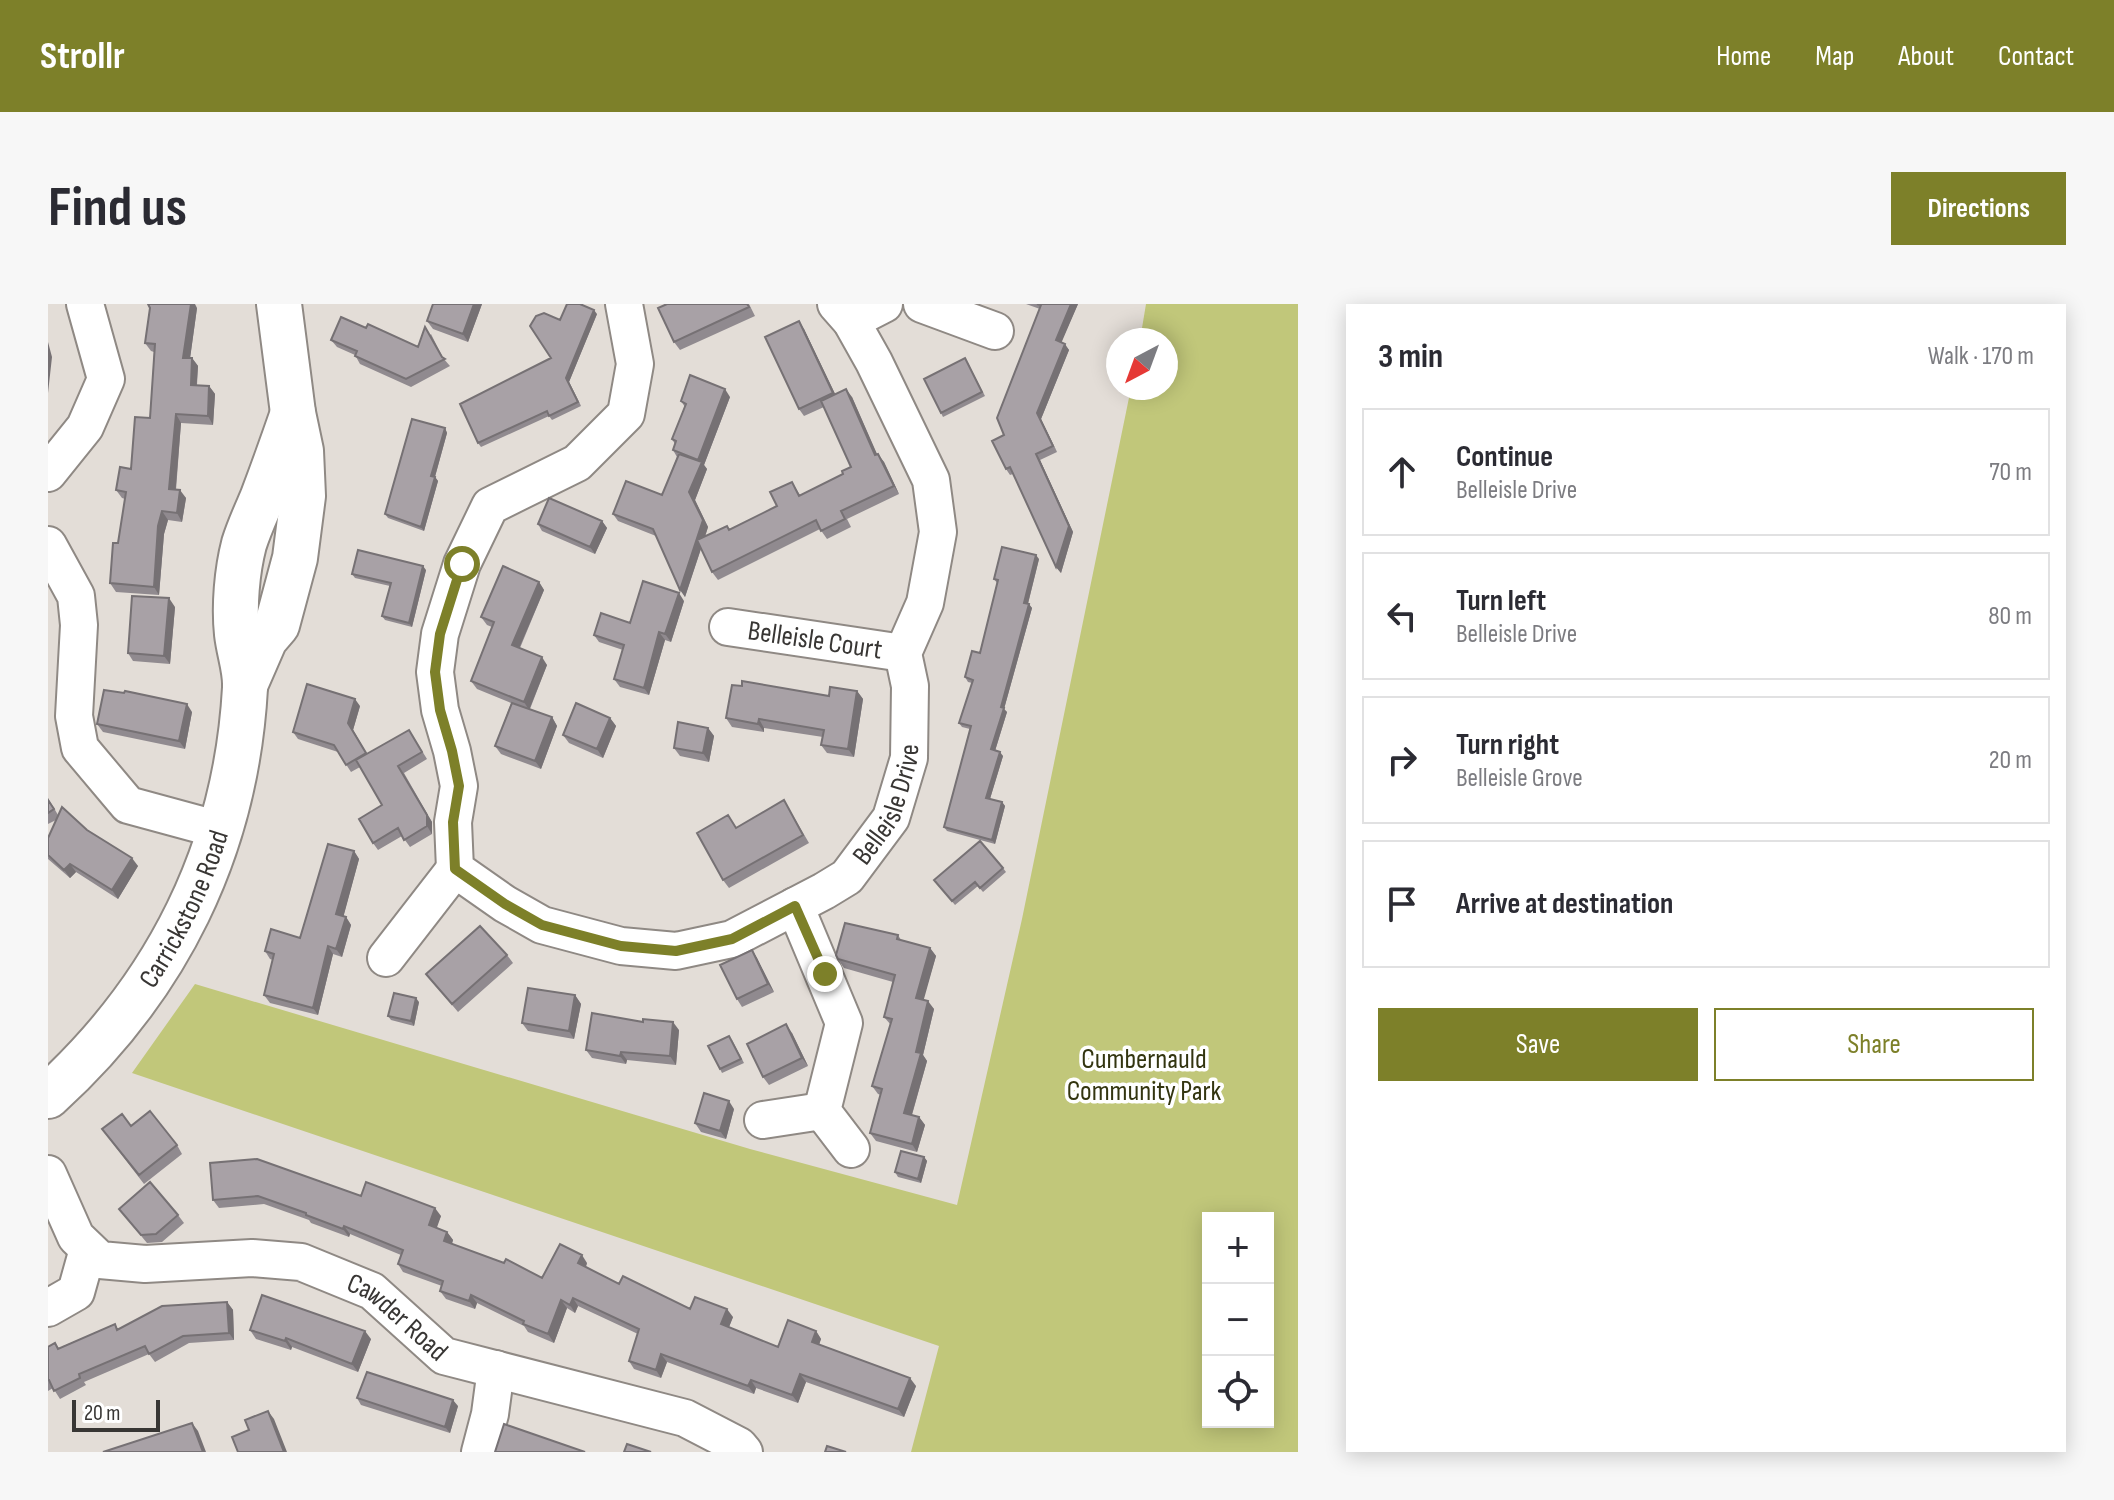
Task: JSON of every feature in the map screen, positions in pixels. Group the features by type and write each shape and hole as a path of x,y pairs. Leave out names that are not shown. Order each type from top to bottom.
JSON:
{"street":[{"path":"48,473 85,427 106,379 85,304"},
{"name":"Carrickstone Road","path":"48,1096 97,1048 162,963 190,910 220,830 236,763 245,685 265,639 277,625 295,558 303,496 301,451 279,304"},
{"path":"386,958 455,869 453,822 459,786 440,710 435,672 440,634 462,564 490,506 577,463 626,414 635,364 624,304"},
{"path":"884,304 844,312 874,362 931,480 938,532 925,603 903,653"},
{"path":"933,305 995,331"},
{"path":"48,545 76,596 79,625 62,670 80,748 128,805 220,830"},
{"name":"Belleisle Court","path":"728,627 903,653"},
{"name":"Belleisle Drive","path":"455,869 542,925 621,946 676,951 732,939 847,877 891,818 909,758 910,686 903,653"},
{"path":"795,906 844,1023 822,1111"},
{"path":"763,1120 822,1111"},
{"path":"822,1111 851,1149"},
{"path":"48,1174 76,1237 88,1249 76,1292 48,1308"},
{"name":"Cawder Road","path":"88,1249 100,1260 145,1264 252,1258 301,1262 372,1291 444,1356 685,1418 739,1446 744,1452"},
{"path":"480,1452 490,1414 496,1369"}],"green space":[{"name":"Cumbernauld Community Park","path":"1146,304 1298,304 1298,1452 911,1452 939,1346 132,1073 195,984 750,1149 957,1205 1022,919 1129,400 1178,400 1178,328 1142,328"}],"building":[{"path":"148,304 191,304 183,358 192,358 191,385 209,386 208,416 176,414 169,489 180,490 177,513 162,511 158,526 154,587 110,583 113,543 118,543 126,492 116,490 120,467 131,469 135,417 150,418 155,344 145,343"},
{"path":"433,304 474,304 463,334 427,321"},
{"path":"567,304 580,304 594,310 566,378 578,402 549,416 547,411 478,443 460,404 551,358 530,326 536,316 544,313 560,320"},
{"path":"667,304 747,304 749,307 674,342 658,308"},
{"path":"1037,304 1071,304 1056,340 1065,344 1037,413 1053,446 1036,454 1069,526 1056,567 1010,467 1006,469 992,441 1004,435 997,418 1041,305"},
{"path":"341,317 366,328 368,324 418,347 425,327 445,359 406,379 355,356 357,351 331,340"},
{"path":"799,321 833,393 799,409 765,337"},
{"path":"965,358 982,392 941,413 924,379"},
{"path":"690,375 725,389 698,460 673,450 676,441 672,439 686,404 681,401"},
{"path":"846,389 875,455 878,454 894,486 841,511 845,519 821,531 816,520 712,572 697,540 727,526 729,530 777,506 770,492 792,482 799,496 851,467 821,401"},
{"path":"412,419 445,428 421,527 385,514"},
{"path":"679,454 702,462 689,492 703,520 680,590 653,529 613,514 626,481 662,495"},
{"path":"549,498 602,521 590,547 538,524"},
{"path":"1002,547 1036,555 1024,603 1029,604 991,749 1000,752 986,798 1002,802 992,840 944,827 971,726 959,723 973,680 965,677 972,651 980,653 998,580 994,579"},
{"path":"358,550 423,566 409,623 382,616 391,583 352,574"},
{"path":"503,566 539,582 512,645 542,657 524,702 471,681 494,622 481,617"},
{"path":"643,581 679,593 665,634 659,632 644,688 614,679 624,645 594,635 601,613 630,623"},
{"path":"132,596 169,598 164,656 128,653"},
{"path":"742,681 829,696 830,687 857,691 848,749 821,745 824,730 759,719 758,724 726,718 732,685 742,686"},
{"path":"307,684 355,699 348,723 366,753 346,765 334,745 293,732"},
{"path":"104,690 125,691 187,704 179,741 97,724"},
{"path":"512,703 552,717 535,761 495,746"},
{"path":"576,703 610,718 597,749 563,735"},
{"path":"678,722 708,728 703,753 674,748"},
{"path":"409,730 422,752 398,766 427,815 427,826 404,840 398,828 373,843 359,819 382,805 356,760"},
{"path":"784,800 803,835 723,880 697,833 728,815 736,828"},
{"path":"62,807 87,830 132,858 112,890 70,864 64,870 48,855 48,838"},
{"path":"980,841 1003,868 980,888 975,882 952,901 934,880"},
{"path":"328,844 354,851 336,914 346,917 336,949 328,946 313,1008 264,995 274,954 265,951 271,929 300,938"},
{"path":"845,923 898,935 897,939 930,948 916,998 928,1001 916,1052 921,1053 904,1113 919,1117 912,1144 870,1133 882,1089 872,1086 892,1019 884,1017 895,975 838,959 836,955"},
{"path":"480,926 507,955 452,1004 426,974"},
{"path":"752,950 768,984 737,999 720,965"},
{"path":"528,988 575,995 569,1031 522,1023"},
{"path":"394,993 416,998 411,1021 388,1016"},
{"path":"592,1013 643,1022 643,1019 673,1022 670,1056 621,1052 620,1056 586,1050"},
{"path":"786,1024 802,1058 763,1077 747,1044"},
{"path":"729,1036 741,1059 720,1069 708,1046"},
{"path":"704,1093 729,1101 720,1131 695,1123"},
{"path":"150,1111 177,1145 139,1175 102,1129 122,1114 131,1126"},
{"path":"901,1151 924,1157 918,1179 895,1172"},
{"path":"257,1159 361,1196 366,1182 435,1208 429,1225 447,1232 444,1241 504,1263 506,1259 542,1278 560,1244 582,1255 578,1263 619,1284 623,1276 690,1309 695,1297 727,1309 721,1324 778,1347 788,1320 816,1331 812,1342 910,1378 898,1409 800,1374 792,1395 751,1380 748,1386 661,1354 656,1370 629,1361 639,1329 573,1298 570,1305 561,1300 548,1334 471,1295 469,1301 440,1291 443,1281 398,1264 403,1250 344,1226 343,1229 258,1196 213,1200 210,1163"},
{"path":"150,1182 178,1215 156,1234 141,1235 119,1209"},
{"path":"262,1295 365,1331 352,1364 286,1338 285,1341 250,1330"},
{"path":"227,1302 229,1333 183,1336 149,1354 145,1346 79,1374 80,1378 54,1391 48,1380 48,1347 55,1343 58,1349 115,1324 117,1330 162,1306"},
{"path":"367,1372 453,1400 445,1427 357,1398"},
{"path":"268,1411 284,1452 238,1452 232,1437 249,1430 245,1420"},
{"path":"192,1423 203,1452 103,1452"},
{"path":"504,1424 585,1452 495,1452"},
{"path":"627,1444 651,1452 624,1452"},
{"path":"827,1446 846,1452 825,1452"}],"route":[{"path":"462,564 440,634 435,672 440,710 459,786 453,822 455,869 542,925 621,946 676,951 720,939 732,939 795,906 825,974"}]}
